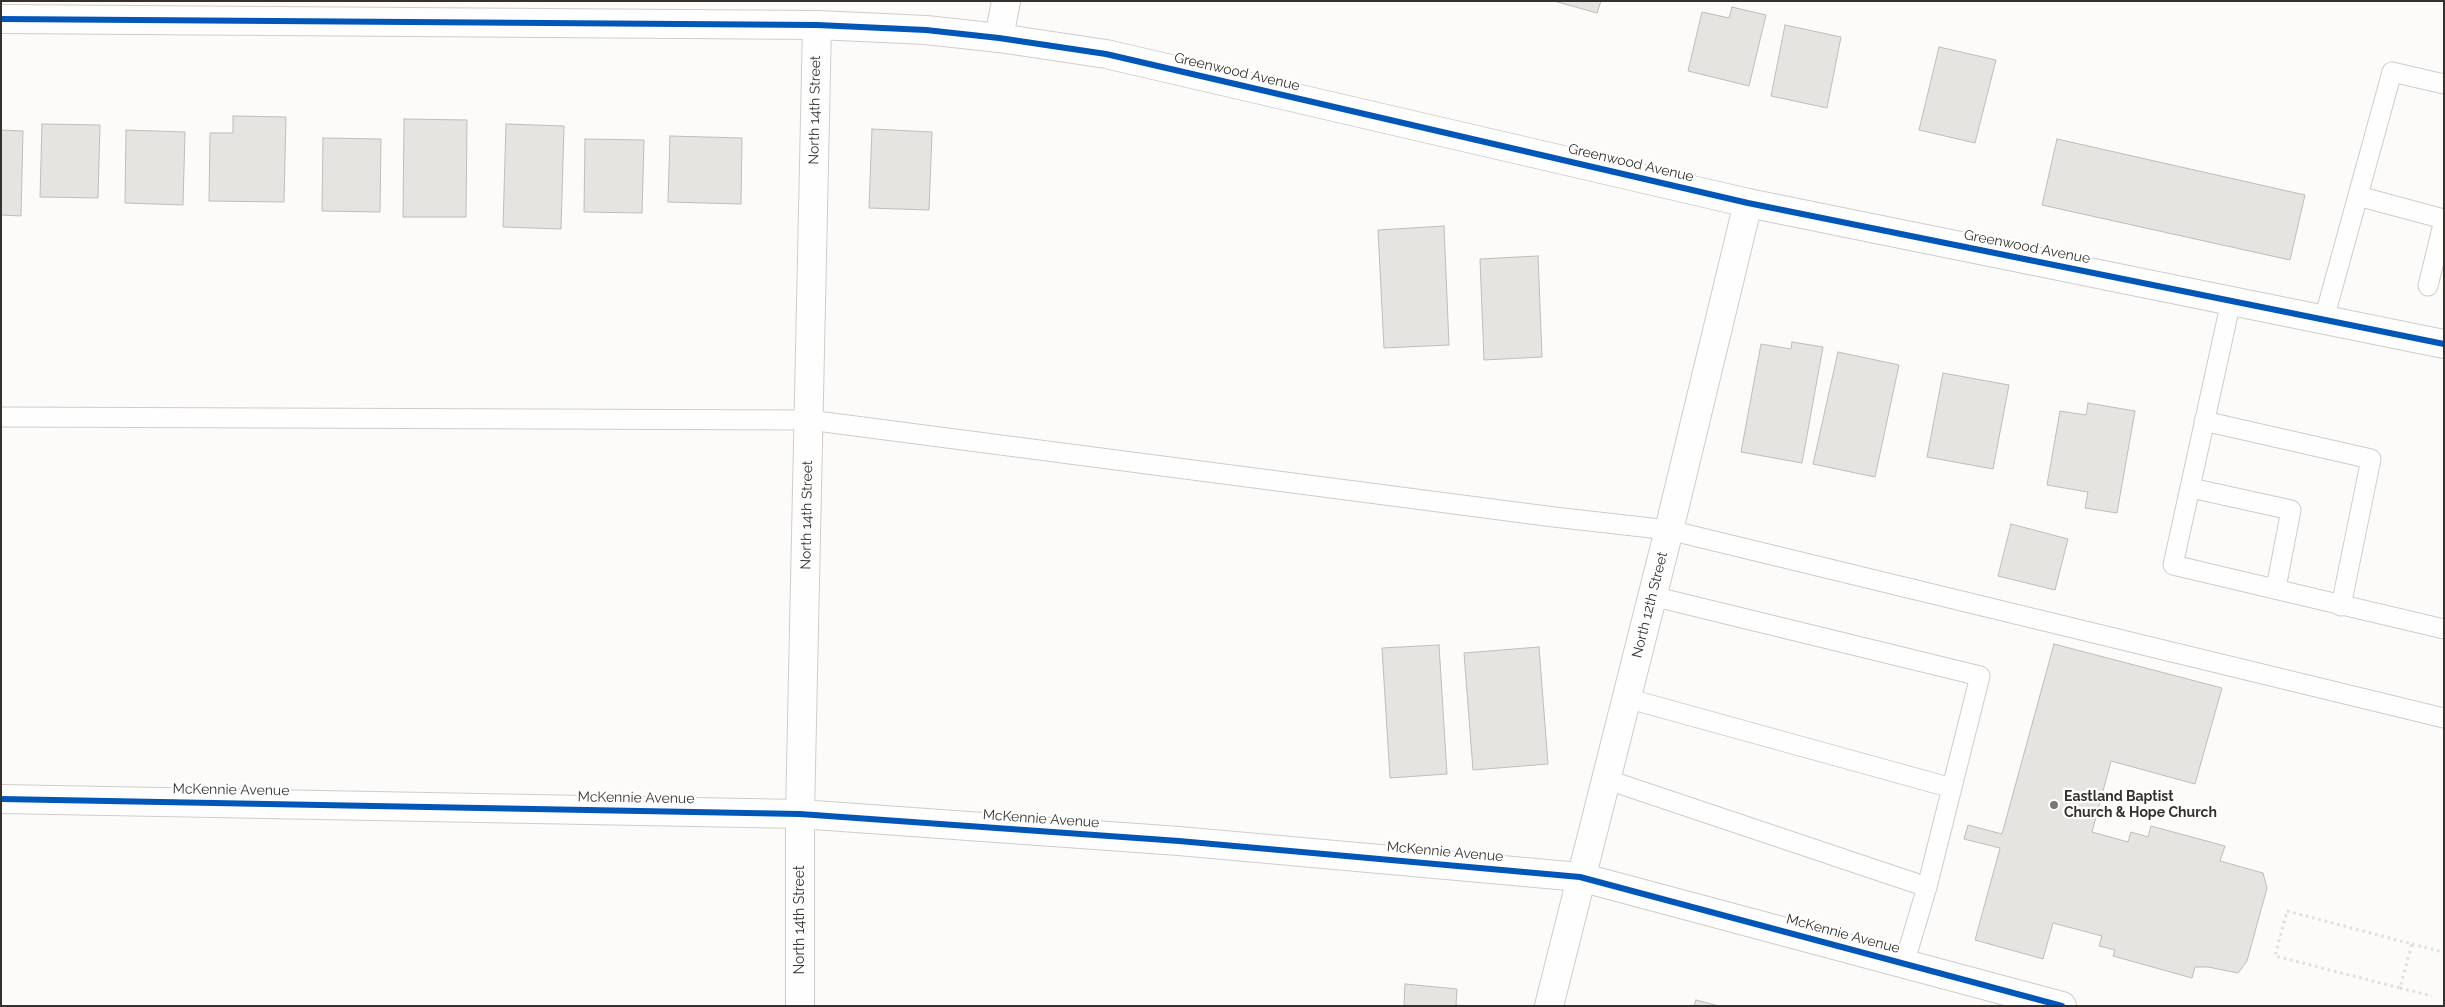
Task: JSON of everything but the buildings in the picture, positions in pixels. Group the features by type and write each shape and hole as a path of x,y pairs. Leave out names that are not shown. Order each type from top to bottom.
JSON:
{"street":[{"path":"999,38 1006,1"},
{"name":"Greenwood Avenue","path":"1,19 817,25 926,30 999,38 1106,54 1748,203 2444,344"},
{"name":"North 14th Street","path":"800,1006 800,814 810,420 817,25"},
{"name":"North 12th Street","path":"1549,1006 1669,530 1748,203"},
{"name":"McKennie Avenue","path":"1,798 800,814 1179,841 1580,877 2062,1006"}],"lane":[{"path":"2324,319 2392,72 2444,84"},
{"path":"2358,196 2444,220 2428,286"},
{"path":"2231,301 2204,421 2192,488 2173,565 2444,629"},
{"path":"1,417 810,420 1535,515 1669,530 2444,718"},
{"path":"2204,421 2371,459 2341,606"},
{"path":"2192,488 2291,510 2276,588"},
{"path":"1652,596 1980,676 1927,887 1904,964"},
{"path":"1626,698 1952,788"},
{"path":"1605,779 1927,887"}],"path":[{"path":"2432,996 2275,956 2277,946 2287,910 2443,952"},
{"path":"2400,988 2412,944"}],"cycle path":[{"path":"1,19 817,25 926,30 999,38 1106,54 1748,203 2444,344"},
{"path":"1,799 800,814 1179,841 1580,877 2062,1006"}],"place":[{"name":"Eastland Baptist Church & Hope Church","path":"2054,805"}]}
